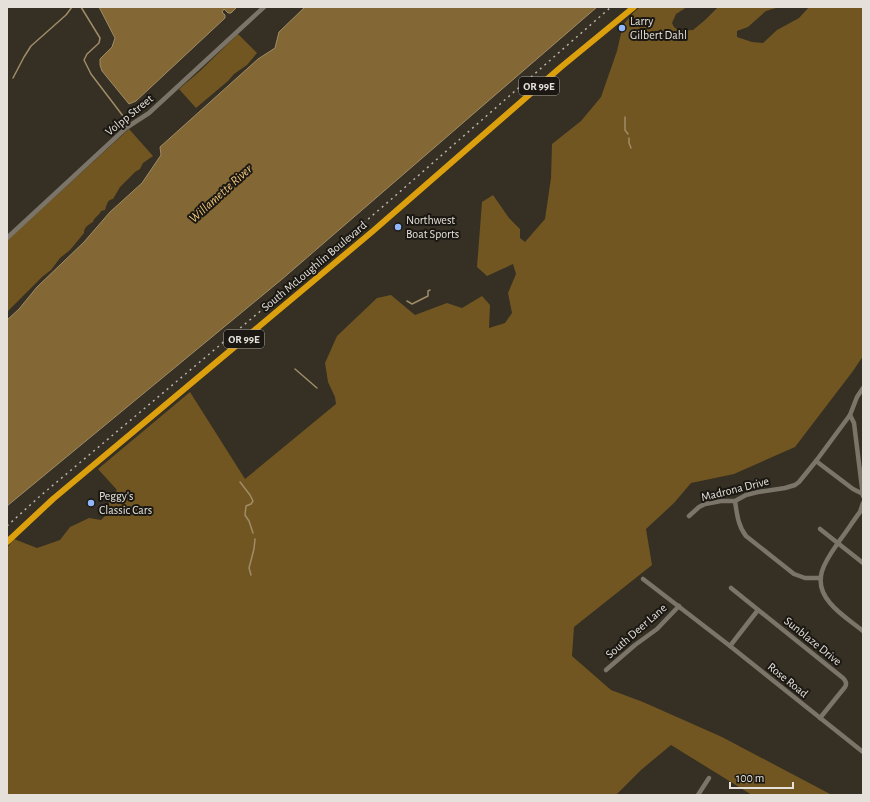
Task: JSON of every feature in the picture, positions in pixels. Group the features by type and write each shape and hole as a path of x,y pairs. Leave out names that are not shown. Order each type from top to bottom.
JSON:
{"highway":[{"name":"South McLoughlin Boulevard","path":"7,542 53,499 373,231 561,67 634,7"}],"street":[{"name":"Volpp Street","path":"7,238 126,128 148,113 264,7"},
{"name":"Madrona Drive","path":"689,516 705,504 721,501 735,501 746,495 795,485 816,461 850,415 857,397 863,388"},
{"path":"850,415 854,423 863,495"},
{"path":"816,461 863,495"},
{"path":"735,501 739,525 746,536 794,574 805,578 820,578"},
{"path":"863,503 860,512 825,562 820,578 824,593 829,603 863,631"},
{"path":"820,529 863,563"},
{"name":"Rose Road","path":"644,579 863,752"},
{"name":"Sunblaze Drive","path":"731,588 845,680 845,688 820,718"},
{"name":"South Deer Lane","path":"606,670 657,628 679,606"},
{"path":"730,646 758,610"},
{"path":"698,795 709,778"}],"shaded area":[{"path":"640,7 687,7 676,14 672,23 679,31 693,30 718,7 785,7 766,11 748,27 737,31 737,37 752,42 763,43 777,30 799,18 809,7 863,7 863,356 795,447 734,474 691,483 674,503 646,529 652,565 574,627 572,656 611,690 643,702 722,737 832,795 752,795 671,745 641,770 616,795 7,795 7,548 14,539 37,548 60,540 70,527 89,518 101,520 108,513 109,502 117,490 98,469 190,392 245,479 336,404 335,397 328,382 325,363 337,336 377,298 391,295 415,315 447,303 462,308 482,296 490,305 489,328 505,323 512,313 508,293 516,274 513,264 487,276 477,267 482,202 493,195 509,218 520,229 520,238 525,242 545,219 551,178 552,144 581,121 601,97 617,51 623,25"},
{"path":"238,34 257,53 247,65 234,74 228,81 196,108 179,89"},
{"path":"129,129 153,156 143,163 140,169 120,187 113,199 108,203 105,210 101,211 93,222 87,226 84,233 70,250 60,258 51,270 7,312 7,239"}],"water":[{"path":"99,7 237,7 231,13 228,13 224,9 222,12 225,15 225,18 136,101 129,104 102,71 100,65 100,59 112,47 115,38"},
{"name":"Willamette River","path":"305,7 597,7 281,280 7,506 7,320 19,309 37,287 84,242 110,212 142,183 161,155 160,147 258,59 275,48 279,32"}],"waterway":[{"path":"13,78 31,46 66,15 72,7"},
{"path":"81,7 100,38 99,43 87,54 84,60 91,74 123,116"},
{"path":"625,117 625,130 628,134"},
{"path":"629,138 631,148"},
{"path":"407,301 412,304 428,296 428,291 430,290"},
{"path":"295,369 317,388"},
{"path":"240,482 253,501 251,504 246,506 245,515 249,521 253,533"},
{"path":"251,575 249,568 255,539"}],"railway":[{"path":"7,526 39,497 301,277 611,7"}],"place":[{"name":"Larry Gilbert Dahl","path":"622,28"},
{"name":"Northwest Boat Sports","path":"398,227"},
{"name":"Peggy's Classic Cars","path":"91,503"}]}
